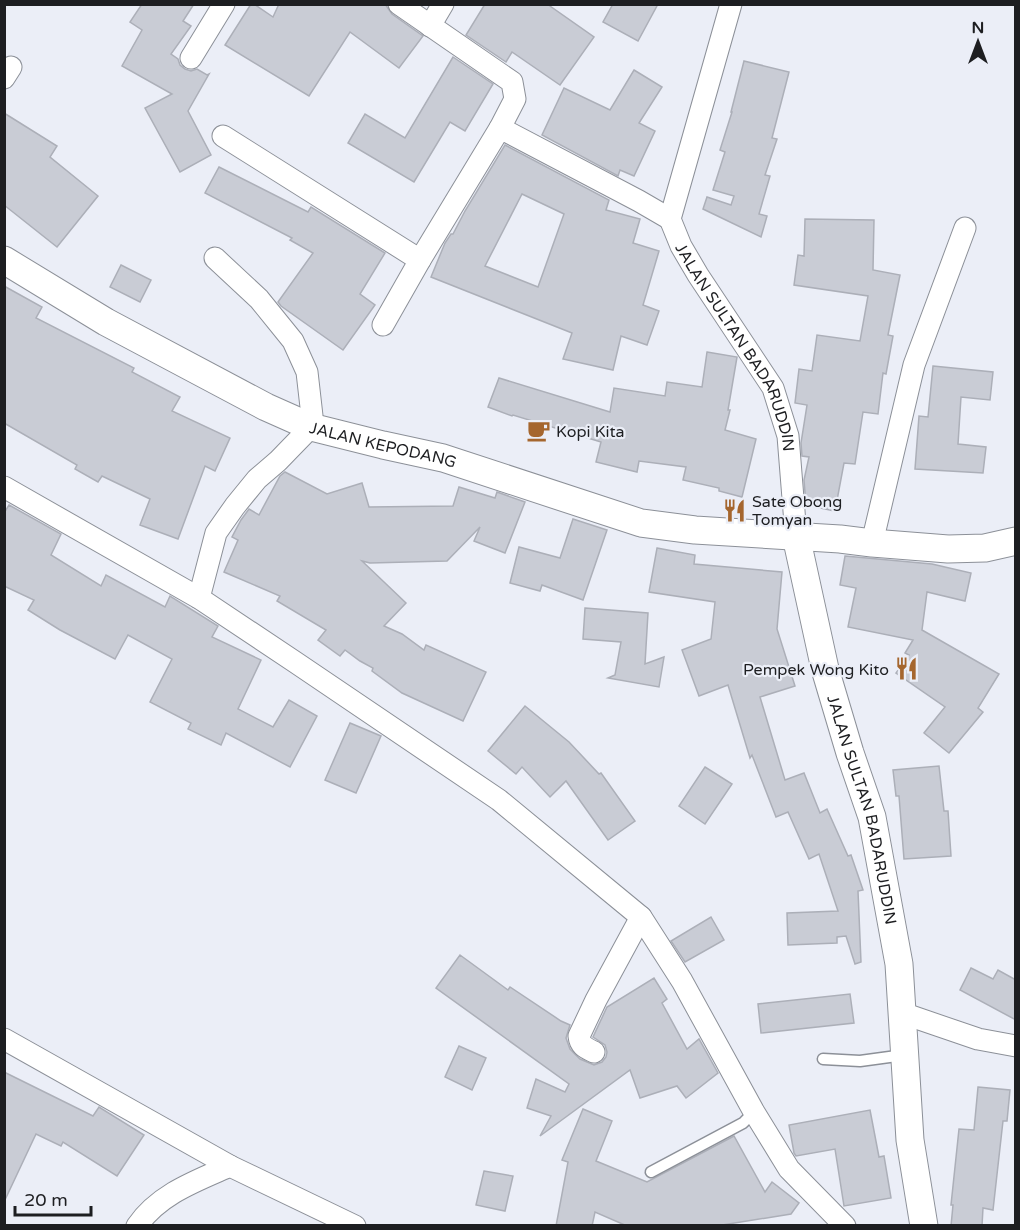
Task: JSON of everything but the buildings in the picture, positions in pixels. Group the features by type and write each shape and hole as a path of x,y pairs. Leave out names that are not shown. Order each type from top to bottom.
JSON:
{"street":[{"path":"191,58 224,4"},
{"path":"383,325 515,99 512,82 399,4"},
{"path":"430,26 443,4"},
{"path":"500,128 670,219 731,4"},
{"path":"223,136 420,260"},
{"name":"JALAN SULTAN BADARUDDIN","path":"670,219 681,246 698,275 773,388 788,436 796,536 825,669 872,818 899,964 910,1140 924,1226"},
{"path":"872,543 914,365 965,228"},
{"path":"200,598 216,533 257,479 311,427 312,416 307,372 293,341 259,299 215,258"},
{"name":"JALAN KEPODANG","path":"4,260 106,322 266,407 311,427 443,458 641,523 695,530 840,538 948,549 985,548 1016,541"},
{"path":"4,487 200,598 499,801 641,917 682,981 754,1112 789,1169 845,1226"},
{"path":"594,1052 582,1046 579,1036 641,917"},
{"path":"902,1013 978,1039 1016,1046"},
{"path":"4,1039 230,1166 345,1223"},
{"path":"137,1226 145,1214 178,1189 230,1166"}],"lane":[{"path":"824,1059 860,1061 905,1055"},
{"path":"651,1172 743,1123 754,1112"}],"place":[{"name":"Kopi Kita","path":"538,431"},
{"name":"Sate Obong Tomyan","path":"734,510"},
{"name":"Pempek Wong Kito","path":"907,669"}]}
